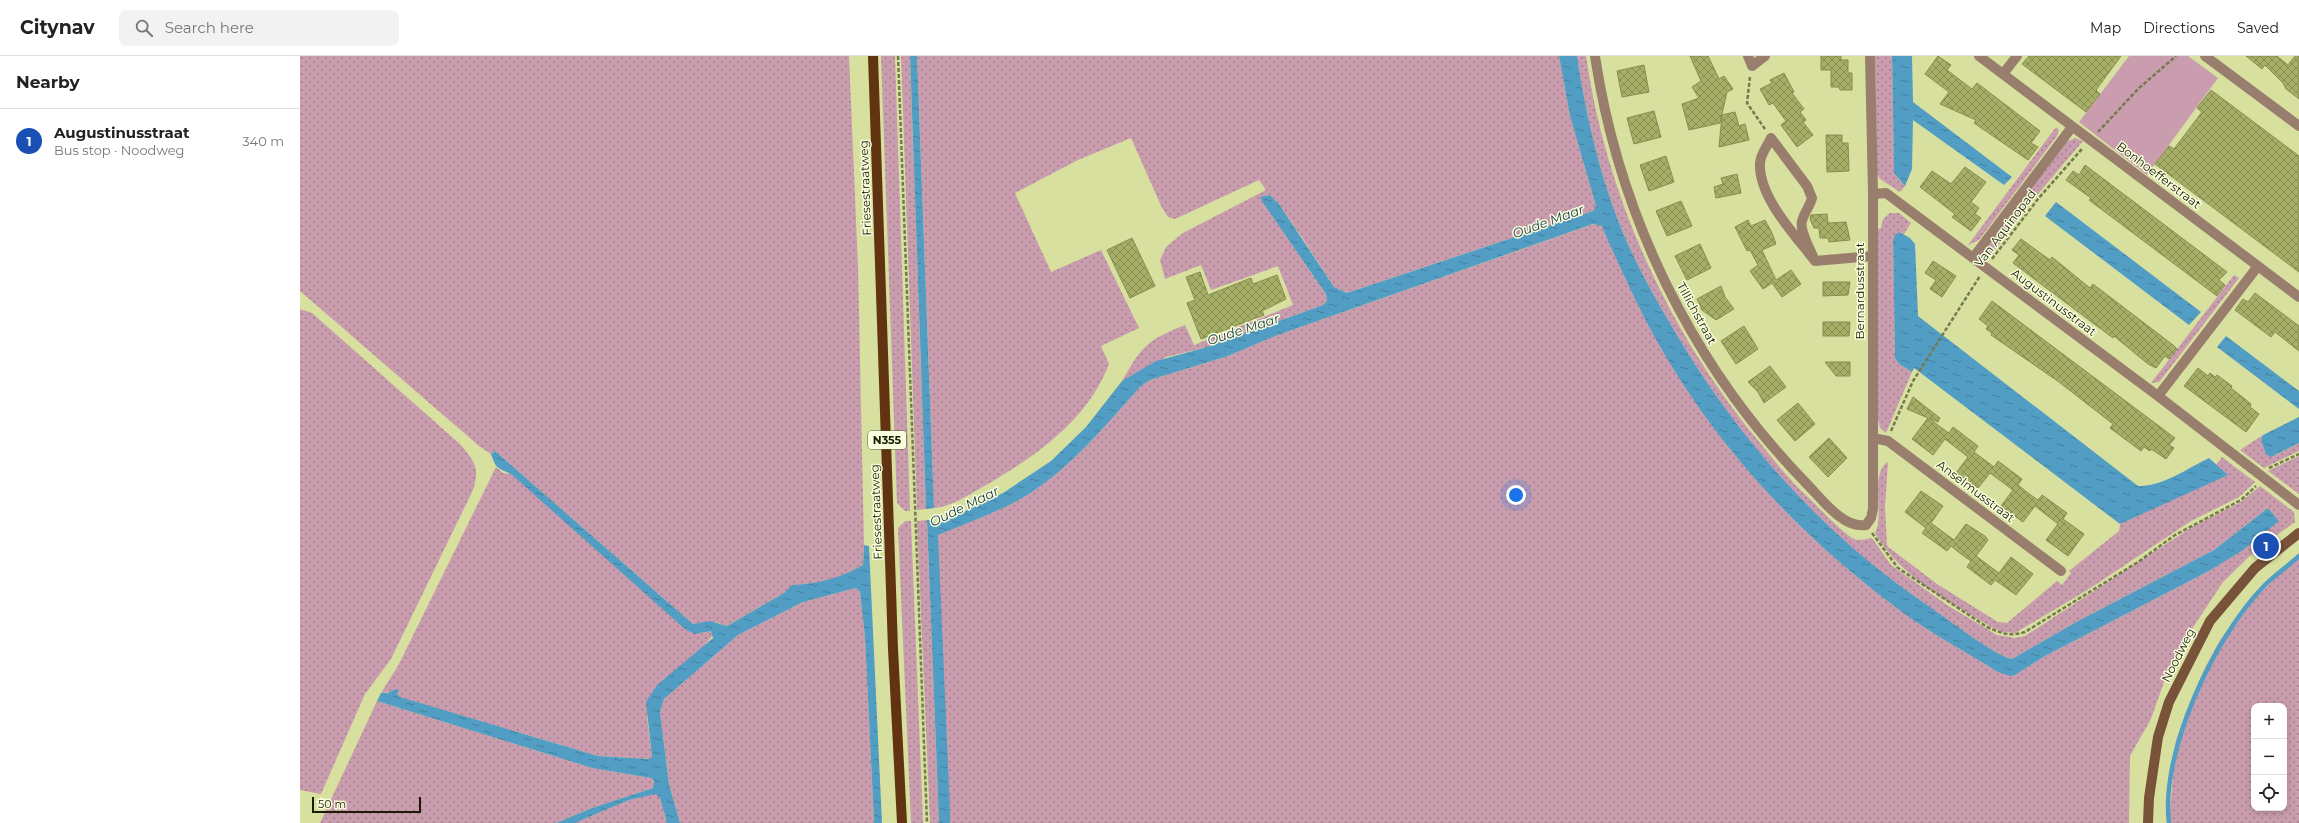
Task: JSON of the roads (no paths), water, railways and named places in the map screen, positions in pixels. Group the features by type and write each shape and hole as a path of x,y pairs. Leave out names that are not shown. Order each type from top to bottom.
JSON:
{"main road":[{"name":"Friesestraatweg","path":"873,56 893,649 902,823"},
{"name":"Noodweg","path":"2148,823 2149,798 2158,737 2169,702 2210,621 2255,568 2299,533"}],"street":[{"name":"Tillichstraat","path":"1596,56 1616,156 1633,206 1672,297 1698,343 1725,385 1785,462 1821,498 1846,520 1859,526 1866,525"},
{"path":"1748,56 1752,66 1765,56"},
{"name":"Bernardusstraat","path":"1866,525 1871,518 1873,509 1873,194 1870,56"},
{"name":"Bonhoefferstraat","path":"1979,56 2299,297"},
{"path":"2003,74 2017,56"},
{"path":"2206,56 2299,126"},
{"path":"1973,258 2072,127"},
{"path":"1771,138 1806,186 1812,198 1800,228 1816,261 1773,207 1767,196 1760,163 1771,138"},
{"name":"Augustinusstraat","path":"1873,194 1886,193 2158,396 2299,505"},
{"path":"1816,261 1872,256"},
{"path":"2158,396 2258,266"},
{"name":"Anselmusstraat","path":"1873,438 1888,441 2061,571"}],"water":[{"path":"910,56 917,56 934,508 926,509"},
{"path":"1559,56 1577,56 1594,144 1613,207 1632,253 1671,325 1696,366 1723,405 1783,480 1816,514 1888,577 1982,644 2012,659 2078,621 2214,550 2268,508 2279,521 2243,550 2209,571 2045,656 2015,675 2010,676 1998,672 1929,630 1890,603 1849,570 1810,535 1773,498 1738,459 1706,418 1677,375 1651,330 1627,282 1602,226 1593,224 1275,336 1228,356 1150,380 1140,387 1102,430 1076,456 1032,492 986,516 938,535 950,809 950,823 939,823 927,520 933,520 936,525 1003,493 1051,461 1086,427 1122,381 1156,361 1204,348 1323,305 1327,301 1326,294 1260,197 1270,195 1279,204 1334,287 1347,293 1593,211 1596,206 1570,116"},
{"path":"1892,56 1912,56 1913,102 2012,177 2004,185 1913,120 1912,169 1905,186 1894,173"},
{"path":"2056,202 2201,312 2189,325 2045,216"},
{"path":"1899,232 1910,238 1915,244 1918,316 2138,486 2165,480 2209,458 2228,475 2120,524 1914,368 1912,372 1899,364 1895,358 1893,241 1895,235"},
{"path":"2226,336 2299,391 2299,409 2217,347"},
{"path":"2299,417 2299,443 2271,457 2266,454 2261,440 2263,435"},
{"path":"495,451 693,624 710,621 727,626 784,593 792,585 820,582 855,570 863,565 864,545 869,546 882,823 874,823 865,637 860,592 856,588 803,602 738,635 664,699 660,712 669,784 680,823 667,823 660,798 656,794 629,800 575,823 556,823 592,808 653,788 654,781 651,778 592,768 377,701 381,693 388,693 396,689 399,690 397,694 400,697 598,756 649,759 652,757 646,702 657,685 713,638 711,631 695,634 686,630 511,474 498,467 494,463 491,454"}],"waterway":[{"path":"2169,823 2168,794 2173,763 2182,730 2195,696 2210,664 2227,634 2245,608 2264,586 2299,556"}],"place":[{"name":"Augustinusstraat","path":"2266,546"}],"water label":[{"name":"Oude Maar","path":"1548,221"},
{"name":"Oude Maar","path":"1243,329"},
{"name":"Oude Maar","path":"964,506"}]}
